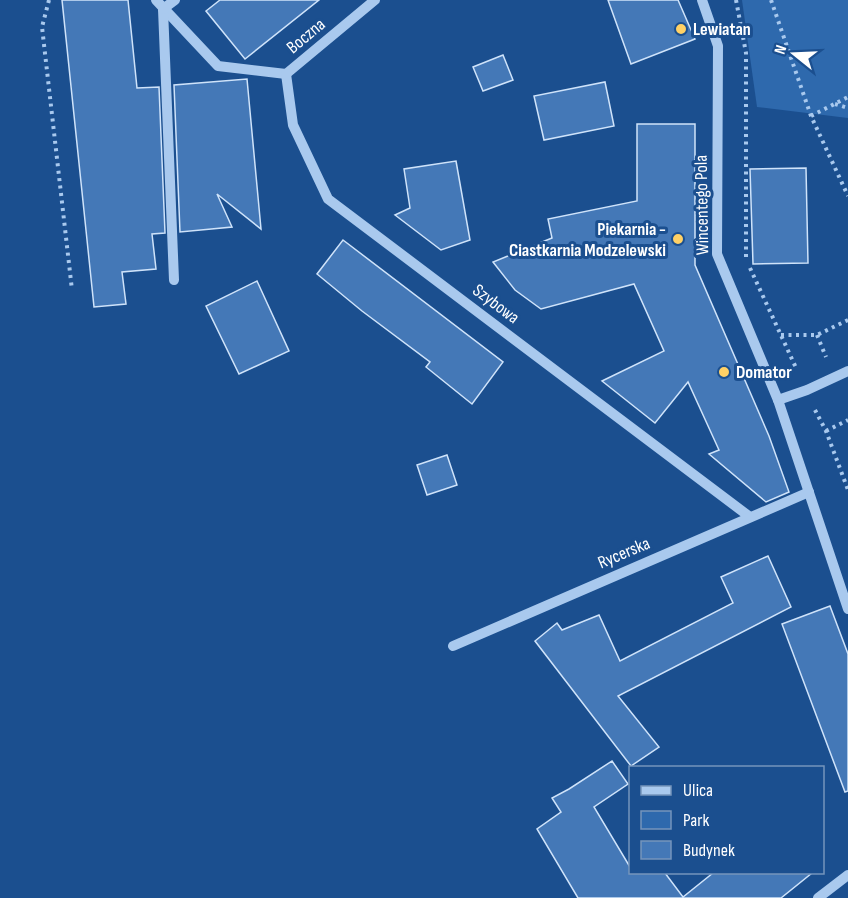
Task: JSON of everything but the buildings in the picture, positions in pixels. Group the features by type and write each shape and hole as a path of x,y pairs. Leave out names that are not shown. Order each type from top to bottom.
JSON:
{"street":[{"path":"159,4 175,0"},
{"name":"Boczna","path":"286,74 375,0"},
{"name":"Wincentego Pola","path":"702,0 718,46 717,254 778,400 848,609"},
{"path":"159,4 218,66 286,74"},
{"path":"159,4 174,280"},
{"name":"Szybowa","path":"286,74 293,125 328,199 750,517"},
{"path":"778,400 807,390 848,371"},
{"name":"Rycerska","path":"453,645 809,492"},
{"path":"818,898 848,875"}],"path":[{"path":"48,0 42,27 72,290"},
{"path":"736,0 746,53 746,257 826,431 848,490"},
{"path":"771,0 811,116 848,196"},
{"path":"811,116 848,97"},
{"path":"834,104 848,108"},
{"path":"781,336 817,335 848,320"},
{"path":"826,431 848,420"}],"green space":[{"path":"742,0 848,0 848,118 757,107"}],"place":[{"name":"Lewiatan","path":"681,29"},
{"name":"Piekarnia - Ciastkarnia Modzelewski","path":"678,239"},
{"name":"Domator","path":"724,372"}]}
